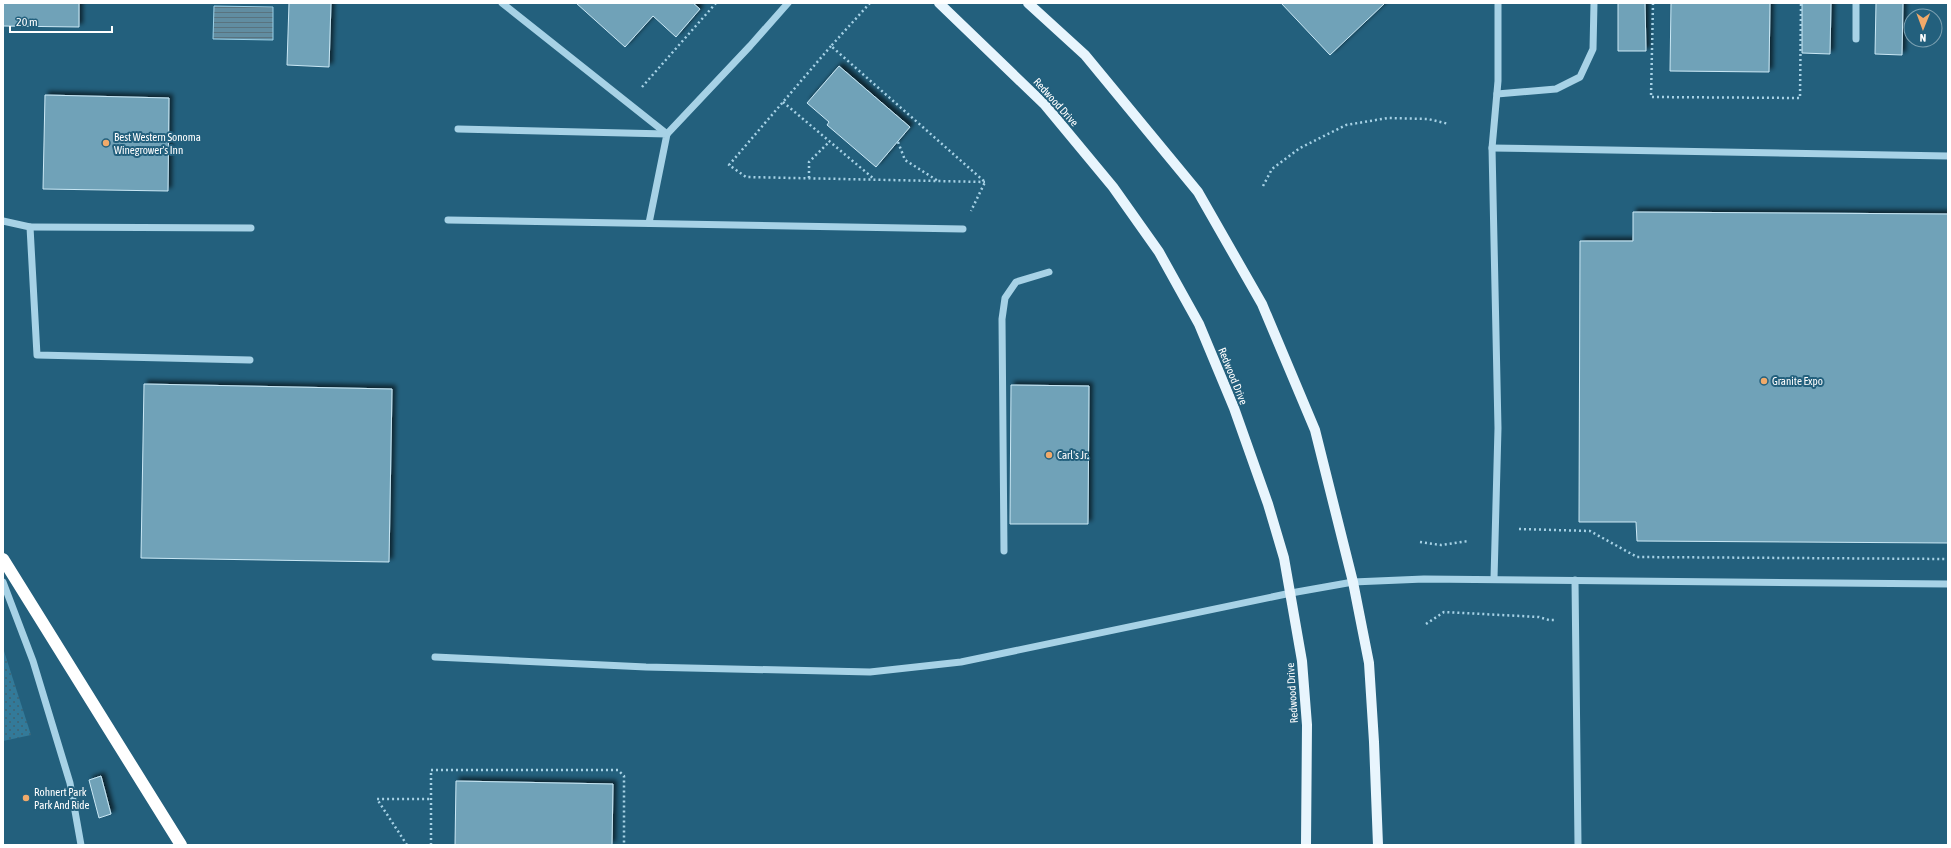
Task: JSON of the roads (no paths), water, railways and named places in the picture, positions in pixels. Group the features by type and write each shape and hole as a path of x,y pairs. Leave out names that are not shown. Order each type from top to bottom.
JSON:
{"highway":[{"path":"3,559 181,845"}],"main road":[{"name":"Redwood Drive","path":"939,3 1045,105 1113,187 1160,252 1199,324 1234,408 1268,504 1284,558 1302,661 1307,725 1306,845"},
{"path":"1028,3 1085,55 1198,192 1262,304 1315,430 1353,582 1369,663 1378,845"}],"lane":[{"path":"502,3 666,134"},
{"path":"649,223 666,134 750,46 788,3"},
{"path":"1494,580 1498,428 1492,148 1497,94 1498,3"},
{"path":"1497,94 1556,88 1580,77 1593,49 1594,3"},
{"path":"1856,3 1856,39"},
{"path":"458,129 666,134"},
{"path":"1492,148 1948,156"},
{"path":"448,220 963,229"},
{"path":"3,221 30,227 251,228"},
{"path":"30,227 36,355 250,360"},
{"path":"1004,551 1003,312 1005,298 1016,282 1049,272"},
{"path":"435,657 646,667 870,672 961,662 1291,593 1353,582 1424,579 1948,584"},
{"path":"1575,580 1578,845"},
{"path":"3,582 32,661 70,783 81,845"}],"place":[{"name":"Best Western Sonoma Winegrower's Inn","path":"106,143"},
{"name":"Granite Expo","path":"1764,381"},
{"name":"Carl's Jr.","path":"1049,455"},
{"name":"Rohnert Park Park And Ride","path":"26,798"}]}
